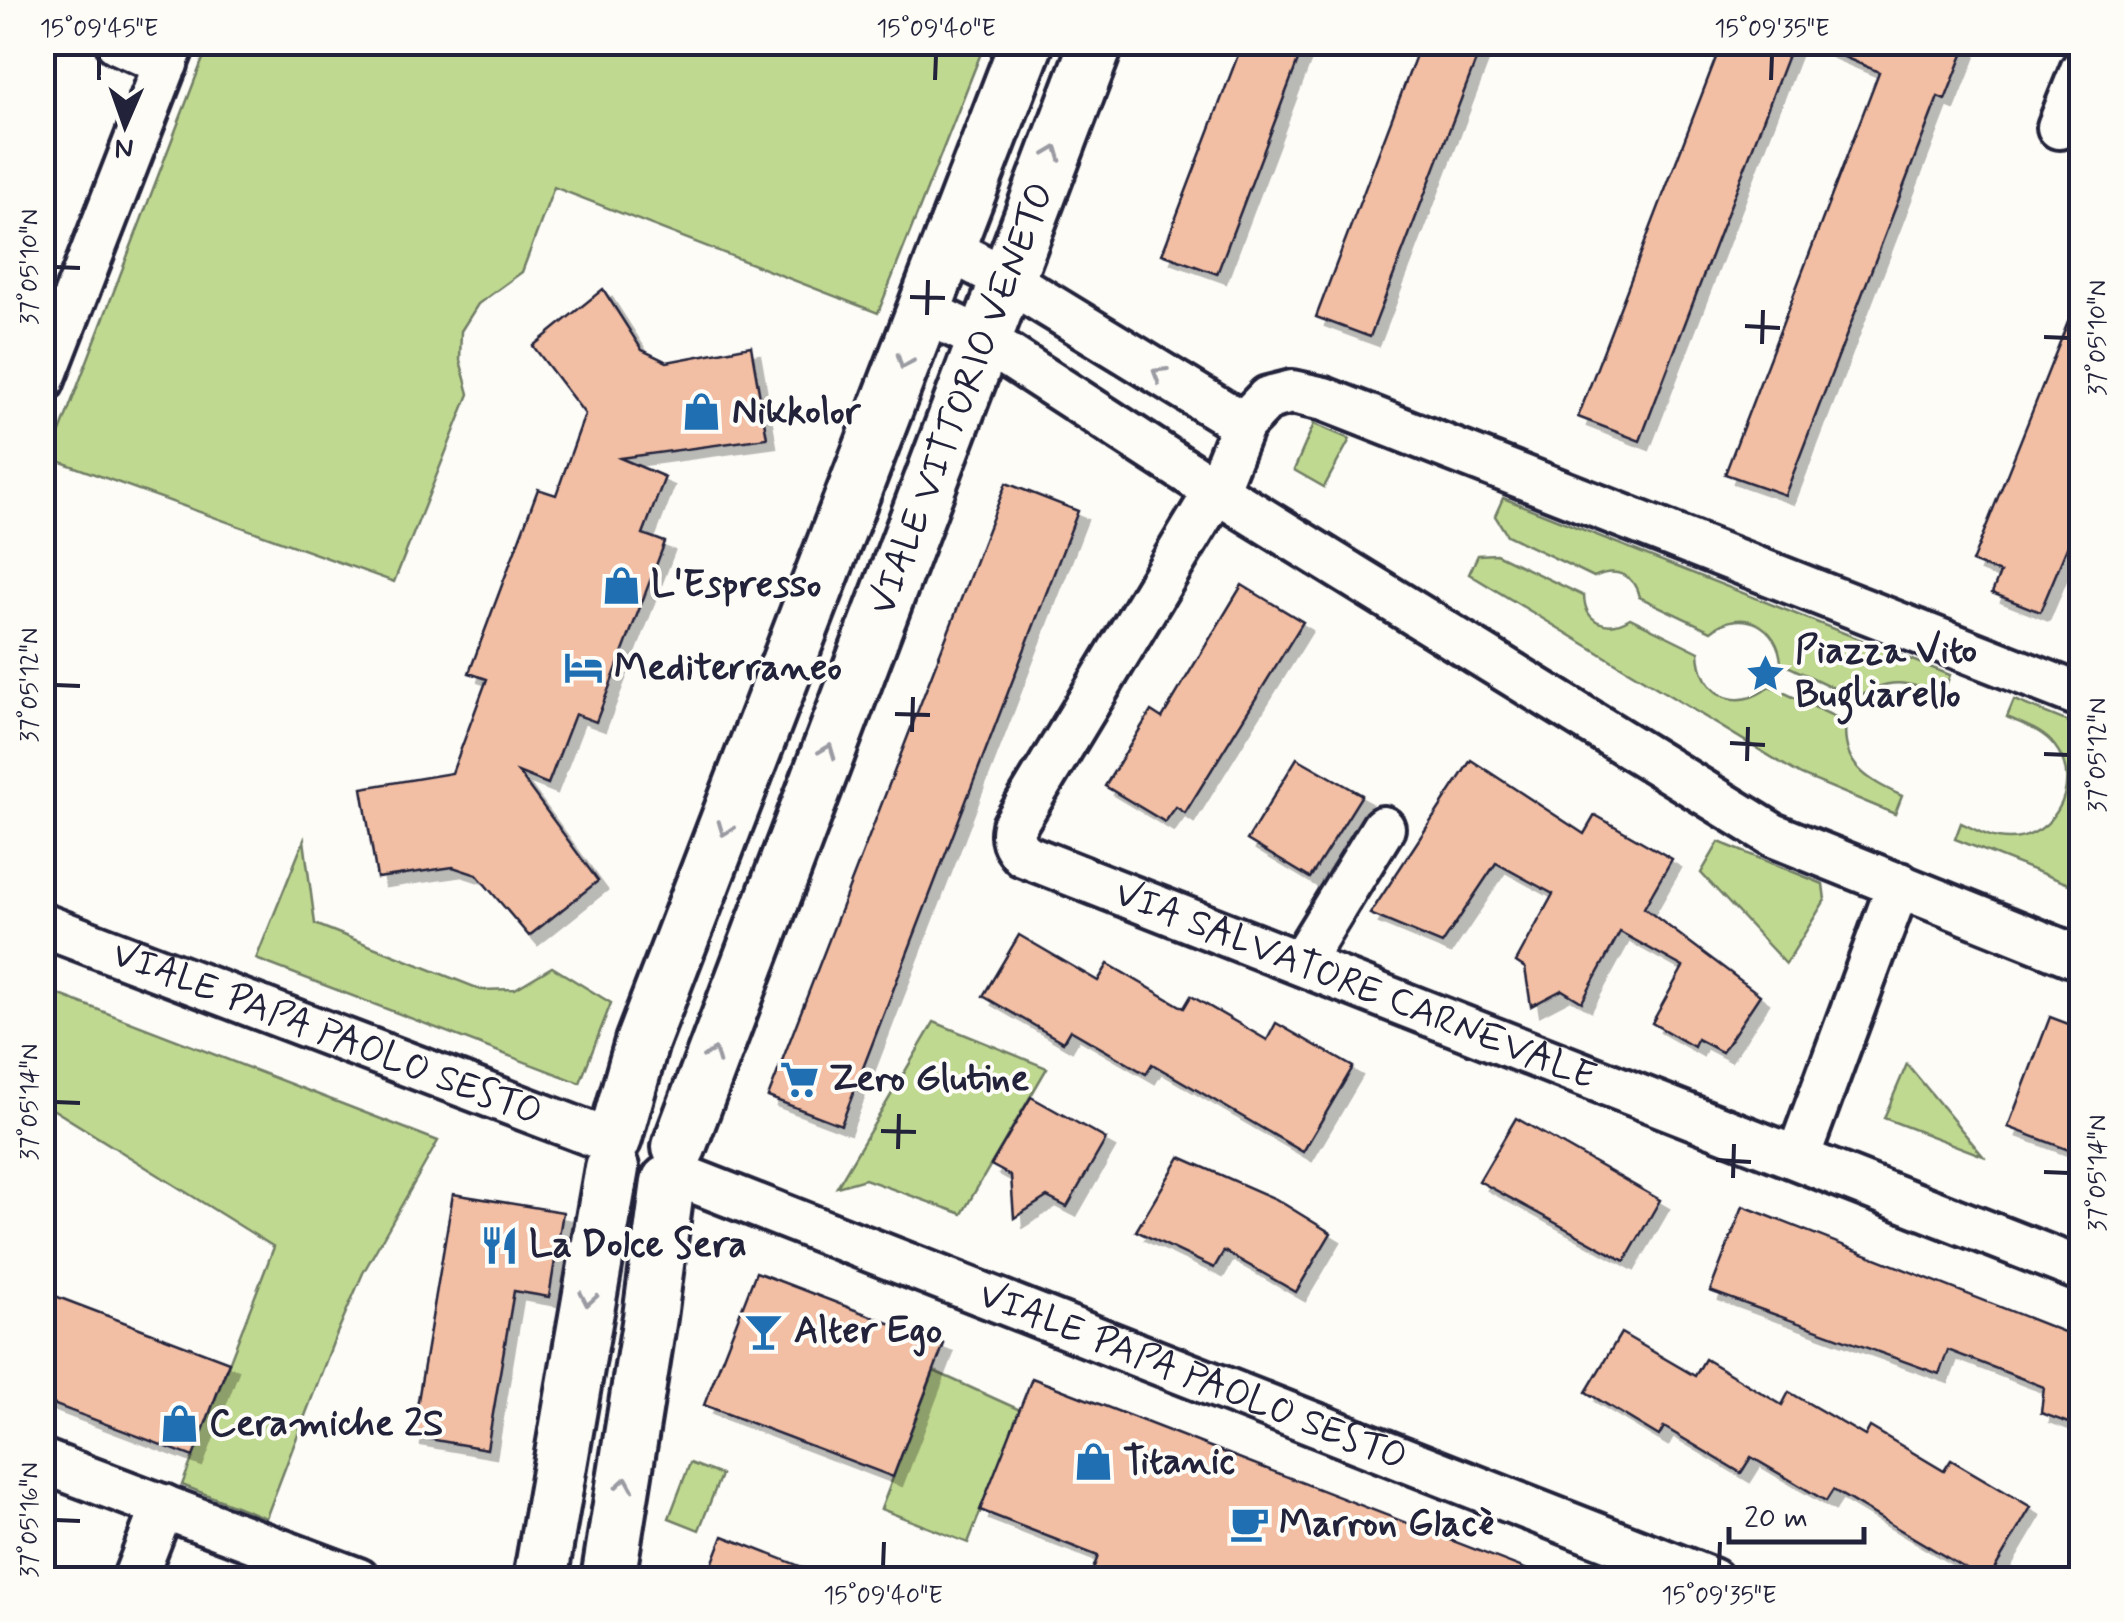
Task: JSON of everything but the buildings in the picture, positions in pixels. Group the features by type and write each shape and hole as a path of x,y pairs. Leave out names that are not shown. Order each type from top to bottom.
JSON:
{"street":[{"path":"42,382 170,54 117,42"},
{"name":"VIALE VITTORIO VENETO","path":"540,1580 613,1150 642,1042 1027,42"},
{"name":"VIALE VITTORIO VENETO","path":"608,1580 674,1167 1096,42"},
{"path":"2058,127 2082,70"},
{"path":"948,249 1006,280 1242,424 1268,398 1292,392 1324,399 2082,696"},
{"path":"924,311 984,340 1216,491 1772,834 2082,958"},
{"name":"VIA SALVATORE CARNEVALE","path":"1242,424 1216,491 1014,826 1015,846 1023,855 2082,1270"},
{"path":"1302,962 1382,828"},
{"path":"1798,1157 1899,884"},
{"name":"VIALE PAPA PAOLO SESTO","path":"42,925 613,1150"},
{"path":"613,1150 623,1128 644,1120 670,1130 674,1167"},
{"name":"VIALE PAPA PAOLO SESTO","path":"674,1167 1712,1580"},
{"path":"42,1461 358,1580"},
{"path":"134,1580 162,1506"}],"green space":[{"path":"209,42 985,43 878,313 554,187 522,272 478,304 461,331 460,360 469,394 394,582 50,458"},
{"path":"1314,424 1350,439 1324,487 1294,470"},
{"path":"1503,498 1950,675 1942,696 1898,683 1878,687 1857,699 1781,663 1774,639 1757,624 1735,620 1711,631 1639,597 1633,583 1622,575 1594,577 1507,535 1495,516"},
{"path":"1496,554 1584,596 1589,613 1599,622 1614,624 1630,618 1699,652 1706,679 1722,696 1745,699 1770,686 1846,722 1845,737 1852,760 1868,777 1902,796 1895,814 1801,775 1469,574 1478,555"},
{"path":"2014,700 2081,727 2081,889 1955,839 1961,823 1984,834 2016,839 2047,824 2058,811 2066,778 2063,761 2044,735 2007,717"},
{"path":"304,840 315,924 482,990 515,989 552,967 611,1003 580,1083 256,959"},
{"path":"1719,842 1823,884 1825,900 1786,964 1701,873"},
{"path":"42,988 438,1141 363,1273 266,1518 182,1485 274,1247 43,1103"},
{"path":"934,1022 1047,1068 962,1214 865,1179 837,1187"},
{"path":"1907,1064 1983,1156 1884,1118"},
{"path":"934,1371 1020,1410 968,1543 881,1509"},
{"path":"690,1463 721,1475 699,1530 669,1518"}],"place":[{"name":"Nikkolor","path":"702,412"},
{"name":"L'Espresso","path":"621,585"},
{"name":"Mediterraneo","path":"584,668"},
{"name":"Piazza Vito Bugliarello","path":"1765,673"},
{"name":"Zero Glutine","path":"799,1079"},
{"name":"La Dolce Sera","path":"499,1245"},
{"name":"Alter Ego","path":"764,1331"},
{"name":"Ceramiche 2S","path":"179,1424"},
{"name":"Titanic","path":"1093,1462"},
{"name":"Marron Glacè","path":"1249,1524"}]}
